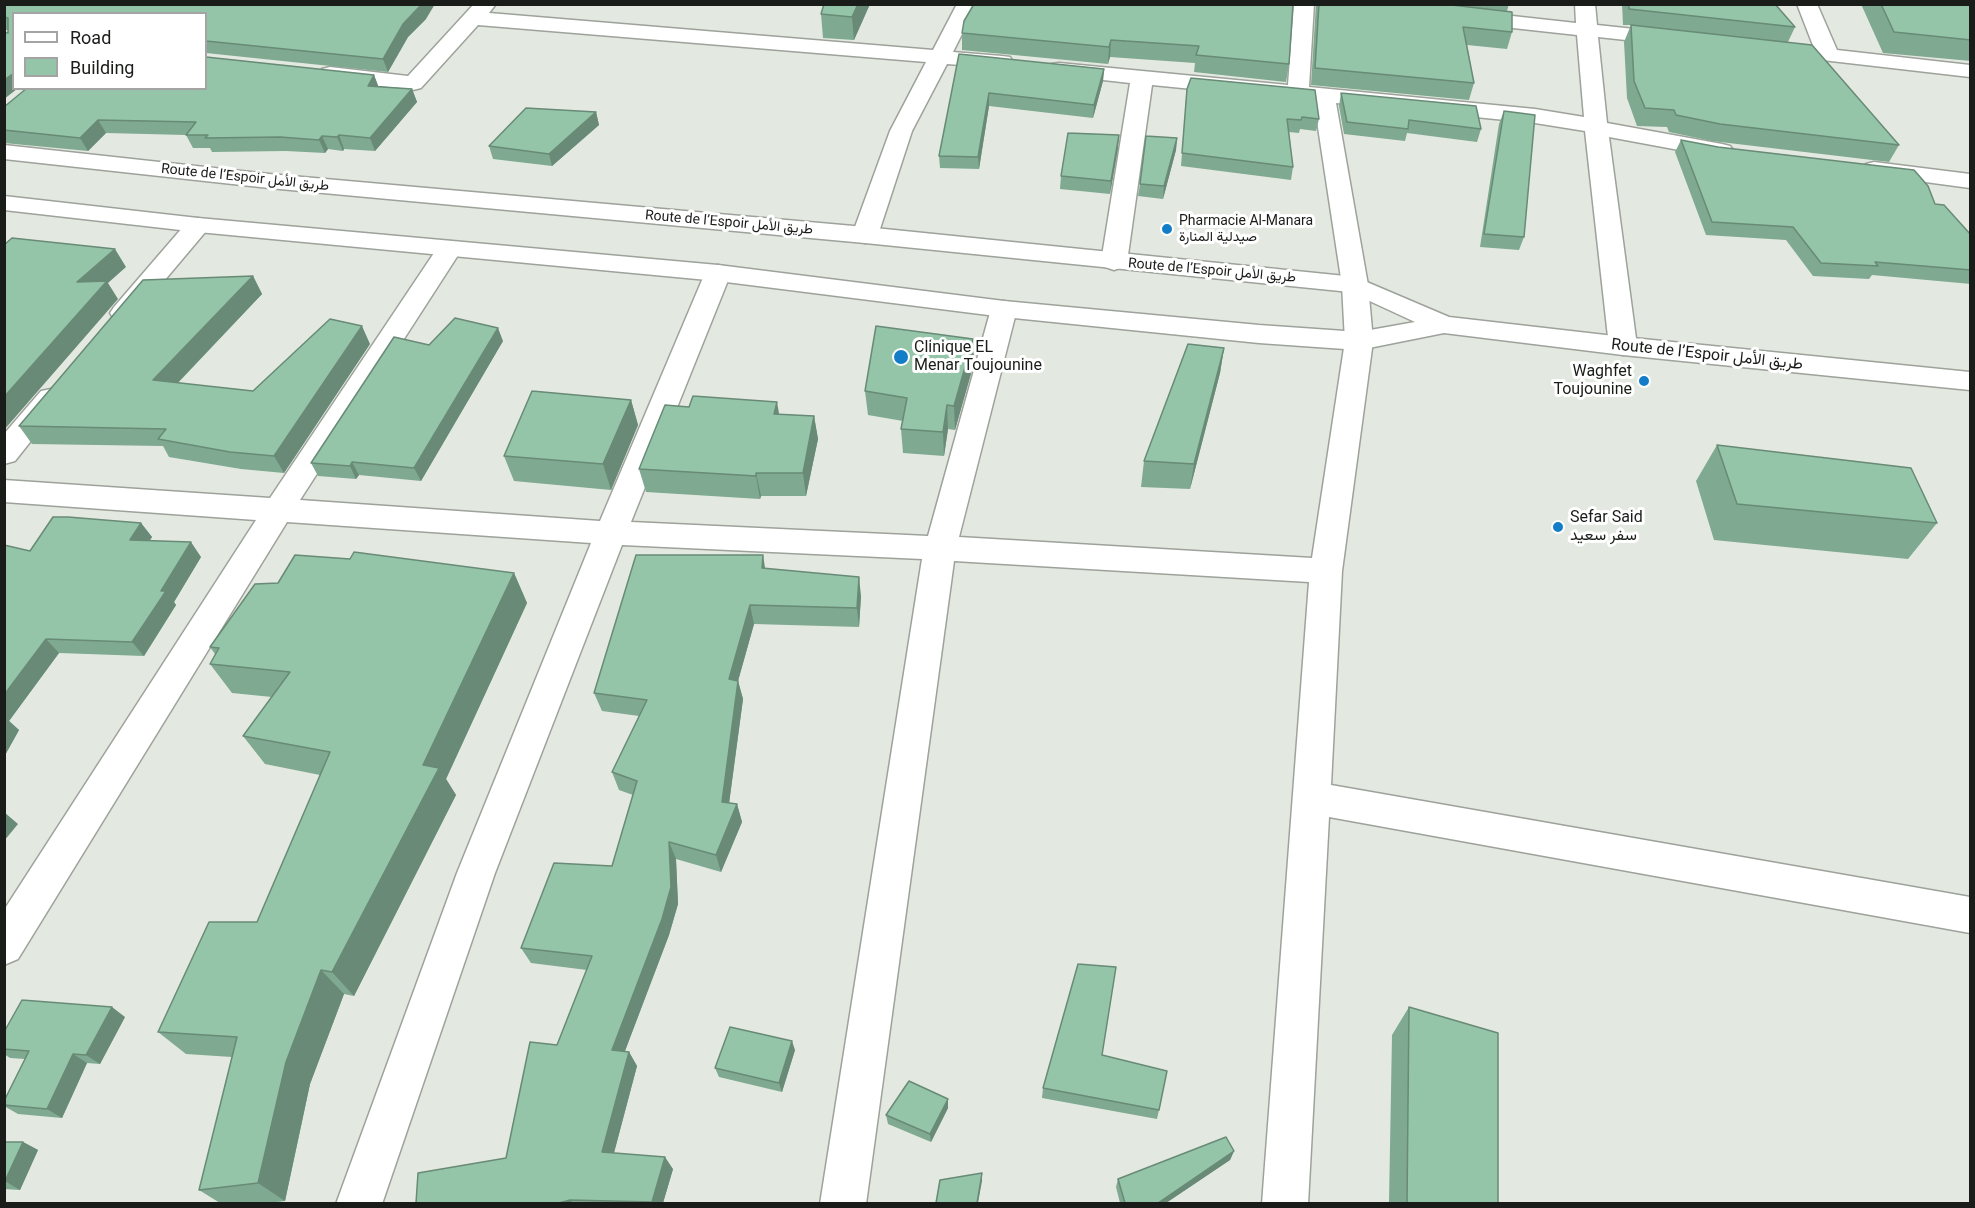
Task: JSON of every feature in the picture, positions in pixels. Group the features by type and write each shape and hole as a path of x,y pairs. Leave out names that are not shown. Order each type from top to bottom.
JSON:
{"main road":[{"path":"865,235 901,131 967,4"},
{"path":"1298,93 1304,4"},
{"path":"1585,4 1596,126 1623,346"},
{"path":"1807,4 1828,55"},
{"path":"309,72 413,83 479,11 1018,64"},
{"path":"1446,15 1691,41"},
{"path":"1760,48 1971,71"},
{"path":"1041,67 1535,116 1596,126 1638,137 1747,154"},
{"path":"1114,262 1142,78"},
{"path":"1286,1203 1326,572 1359,341 1355,285 1324,95"},
{"name":"Route de l’Espoir طريق الأمل","path":"4,152 269,181 865,235 1355,285 1444,325"},
{"path":"1853,167 1971,181"},
{"name":"Route de l’Espoir طريق الأمل","path":"4,202 198,225 718,273 1004,309 1259,334 1359,341 1444,325 1623,346 1971,381"},
{"path":"105,335 198,225"},
{"path":"4,946 278,510 448,249"},
{"path":"358,1203 476,873 611,533 718,273"},
{"path":"843,1203 940,548 1004,309"},
{"path":"4,454 66,381"},
{"path":"4,491 611,533 940,548 1326,572"},
{"path":"1313,798 1971,915"}],"building":[{"path":"4,4 422,4 403,24 383,59 207,41 207,12 12,12 12,74 4,80 4,32 8,33 8,18 4,17"},
{"path":"824,4 858,4 852,17 821,14"},
{"path":"974,4 1293,4 1289,64 1196,55 1199,46 1111,40 1109,47 962,33 964,21"},
{"path":"1319,4 1443,4 1512,12 1512,32 1463,27 1474,83 1315,68"},
{"path":"1629,4 1775,4 1795,27 1629,9"},
{"path":"1881,4 1971,4 1971,40 1894,32"},
{"path":"1631,25 1812,45 1899,145 1720,124 1676,115 1674,110 1645,108 1634,81"},
{"path":"959,54 1104,69 1094,105 989,93 978,157 939,156"},
{"path":"207,57 374,75 368,86 412,89 370,138 339,135 337,137 322,136 319,140 280,137 205,138 208,135 186,135 196,122 98,120 80,138 4,130 4,107 25,90 207,90"},
{"path":"1191,78 1315,90 1319,119 1302,117 1301,120 1287,119 1293,167 1182,153 1187,89"},
{"path":"1341,93 1476,106 1481,129 1409,120 1408,129 1347,122"},
{"path":"526,108 596,112 549,154 489,146"},
{"path":"1504,111 1535,115 1524,237 1484,234"},
{"path":"1068,133 1119,135 1111,181 1061,176"},
{"path":"1146,136 1177,138 1164,186 1140,184"},
{"path":"1681,140 1718,147 1914,170 1928,186 1935,204 1944,205 1971,235 1971,270 1875,262 1878,266 1821,263 1793,227 1712,222"},
{"path":"12,238 115,249 77,282 107,281 4,397 4,245"},
{"path":"253,276 153,380 253,391 330,319 362,326 274,456 230,452 158,439 166,429 19,426 143,280"},
{"path":"455,318 498,328 414,468 352,462 350,466 311,463 394,337 429,345"},
{"path":"876,326 973,339 954,406 947,405 943,432 901,429 907,398 865,391"},
{"path":"1188,344 1224,348 1194,464 1144,461"},
{"path":"532,391 631,400 603,464 504,456"},
{"path":"693,396 777,402 774,414 814,416 803,473 756,473 756,476 639,469 665,405 689,407"},
{"path":"1717,445 1911,468 1937,523 1737,504"},
{"path":"53,517 141,523 130,540 191,542 161,591 166,591 132,642 46,639 4,695 4,545 30,551"},
{"path":"354,552 514,573 423,765 439,768 332,972 321,970 286,1062 258,1183 199,1190 237,1037 158,1032 209,922 257,922 330,752 243,736 290,672 210,664 219,648 210,647 255,584 278,583 295,555 350,559"},
{"path":"636,555 763,555 762,568 859,577 857,608 750,605 729,679 738,681 722,802 737,804 716,855 669,842 671,887 662,919 612,1050 629,1052 602,1152 665,1157 652,1202 570,1200 559,1203 416,1203 418,1173 506,1158 530,1042 557,1045 592,956 521,948 554,863 612,866 637,781 612,772 647,700 594,693"},
{"path":"1078,964 1116,967 1102,1055 1167,1071 1159,1110 1043,1088"},
{"path":"22,1000 112,1007 86,1055 73,1054 47,1109 4,1105 29,1051 4,1049 4,1032"},
{"path":"1409,1007 1498,1033 1498,1203 1407,1203"},
{"path":"730,1027 792,1041 779,1083 715,1068"},
{"path":"909,1081 948,1099 930,1134 886,1115"},
{"path":"1226,1137 1234,1151 1158,1203 1125,1203 1118,1179"},
{"path":"4,1142 23,1142 5,1181 4,1181"},
{"path":"982,1173 977,1203 936,1203 940,1180"}],"place":[{"name":"Pharmacie Al-Manara صيدلية المنارة","path":"1167,229"},
{"name":"Clinique EL Menar Toujounine","path":"901,357"},
{"name":"Waghfet Toujounine","path":"1644,381"},
{"name":"Sefar Said سفر سعيد","path":"1558,527"}]}
